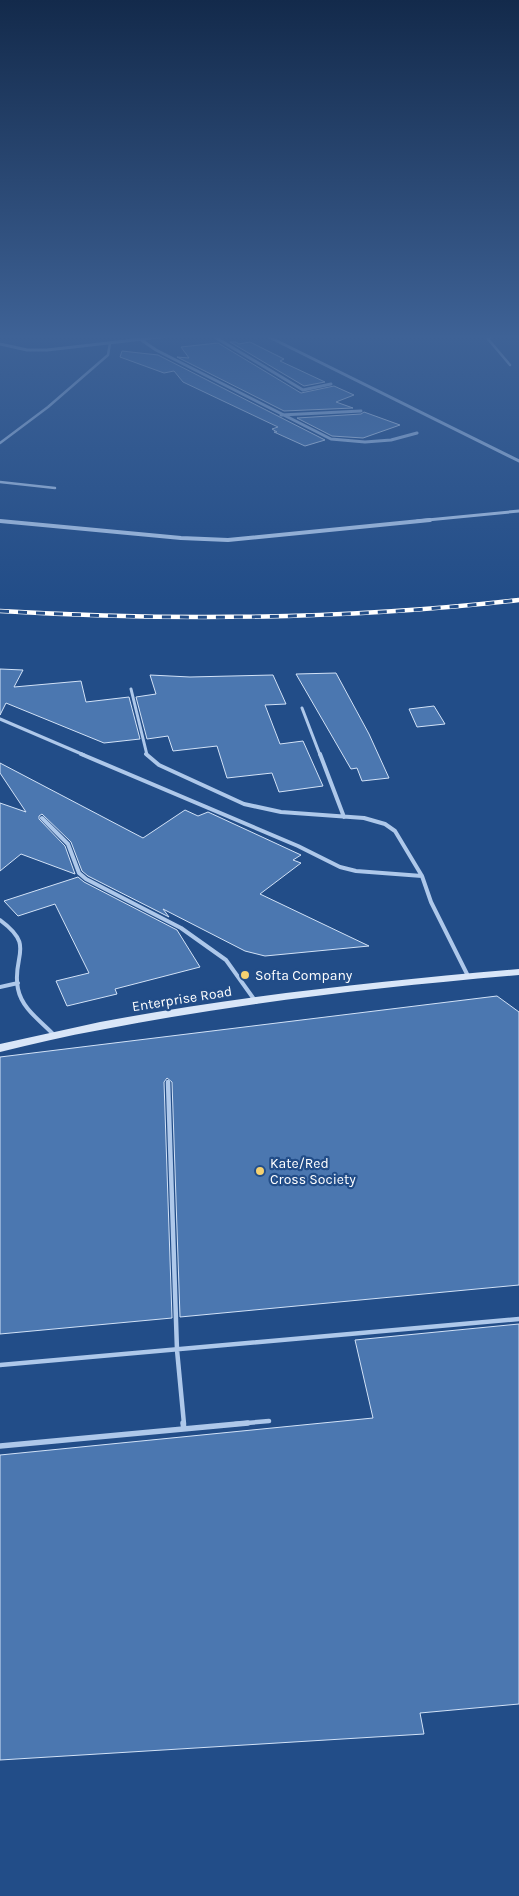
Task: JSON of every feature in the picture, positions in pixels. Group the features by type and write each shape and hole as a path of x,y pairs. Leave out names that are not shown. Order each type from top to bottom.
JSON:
{"main road":[{"name":"Enterprise Road","path":"0,1048 99,1027 256,1002 468,976 519,972"}],"street":[{"path":"301,424 340,441 364,442 416,434"},
{"path":"445,424 519,461"},
{"path":"0,521 191,539 228,540 519,511"}],"lane":[{"path":"0,442 24,424"},
{"path":"0,482 55,488"},
{"path":"131,689 144,748 147,756 159,765 253,806 281,812 364,818 390,827 422,876 431,902 468,976"},
{"path":"302,708 344,817"},
{"path":"0,720 298,846 340,867 363,872 422,876"},
{"path":"42,818 68,844 79,873 86,879 181,928 226,960 256,1002"},
{"path":"0,920 11,926 22,942 18,983 22,1000 55,1036"},
{"path":"0,987 18,983"},
{"path":"168,1082 177,1350 184,1429"},
{"path":"0,1365 519,1319"},
{"path":"0,1446 269,1421"}],"building":[{"path":"273,424 295,424 325,440 305,446 274,432 277,432 272,429 278,427"},
{"path":"310,424 400,425 363,438 332,436"},
{"path":"0,669 23,670 14,687 81,681 86,702 129,697 140,739 104,743 6,703 0,715"},
{"path":"336,673 369,734 389,778 362,781 357,768 351,769 296,674"},
{"path":"150,675 190,677 273,675 286,704 265,705 280,744 303,741 323,786 279,792 272,773 227,778 217,746 173,751 168,736 147,739 136,697 156,694"},
{"path":"434,706 445,724 417,727 409,709"},
{"path":"0,763 143,838 185,810 198,816 208,812 301,855 293,860 301,863 260,894 369,946 265,956 245,951 163,909 169,917 88,876 82,871 71,842 42,814 39,816 39,819 65,846 75,874 21,854 0,871 0,803 26,812 0,773"},
{"path":"78,877 84,882 177,930 200,967 115,989 117,994 67,1006 56,981 89,973 55,904 18,916 4,901"},
{"name":"Kate/Red Cross Society","path":"497,996 519,1012 519,1285 180,1317 172,1082 167,1078 164,1082 172,1318 0,1334 0,1057"},
{"path":"519,1324 519,1704 420,1713 424,1734 0,1760 0,1455 373,1418 355,1340"}],"railway":[{"path":"0,611 130,616 260,617 389,612 519,600"}],"place":[{"name":"Softa Company","path":"245,975"},
{"name":"Kate/Red Cross Society","path":"260,1171"}]}
